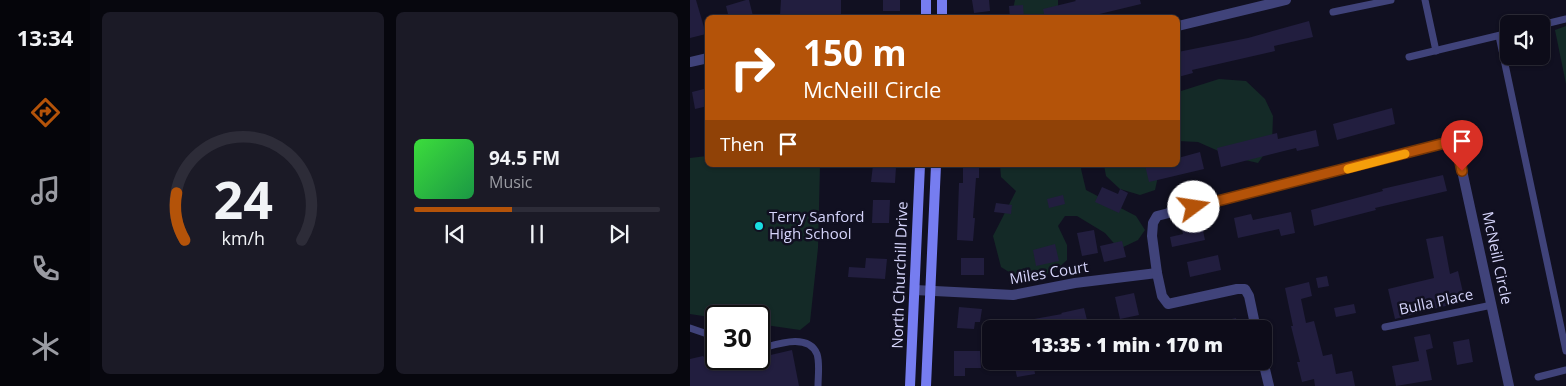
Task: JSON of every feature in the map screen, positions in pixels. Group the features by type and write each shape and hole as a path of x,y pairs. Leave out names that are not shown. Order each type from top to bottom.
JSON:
{"street":[{"path":"926,0 926,15"},
{"path":"942,0 942,15"},
{"path":"1180,26 1286,0"},
{"path":"690,62 705,59"},
{"name":"McNeill Circle","path":"1254,320 1249,296 1245,289 1168,304 1162,296 1152,236 1152,223 1157,216 1445,143 1454,144 1458,152 1509,386"},
{"name":"North Churchill Drive","path":"910,386 920,167"},
{"name":"North Churchill Drive","path":"926,386 936,167"},
{"name":"Miles Court","path":"915,290 1013,295 1075,283 1157,272"},
{"path":"1265,370 1269,386"}],"lane":[{"path":"1333,12 1391,0"},
{"path":"1425,0 1436,51"},
{"path":"1550,23 1566,19"},
{"path":"1408,57 1499,36 1566,351"},
{"name":"Bulla Place","path":"1385,327 1492,305"},
{"path":"690,328 705,333"},
{"path":"770,347 796,341 806,343 813,348 818,356 818,386"},
{"path":"1538,376 1566,370"}],"green space":[{"path":"1015,0 1058,0 1058,15 1012,15"},
{"path":"1566,26 1566,84 1555,30"},
{"path":"1219,79 1246,81 1265,99 1273,116 1272,143 1258,163 1232,157 1198,142 1180,141 1180,91"},
{"path":"705,156 705,167 820,167 818,248 810,322 800,330 770,326 770,305 705,305 705,316 690,314 690,158"},
{"path":"1000,167 1082,167 1086,190 1136,216 1145,230 1138,240 1119,249 1105,233 1077,216 1065,216 1058,226 1067,245 1067,260 1055,271 1023,281 1001,267 993,236 1016,191 1001,177"},
{"path":"1104,167 1159,167 1155,190 1140,195 1120,189 1106,176"}],"building":[{"path":"690,0 696,0 705,34 690,38"},
{"path":"749,0 753,15 728,15 726,6"},
{"path":"781,0 841,0 841,15 780,15"},
{"path":"883,0 900,0 900,11 883,11"},
{"path":"972,0 989,0 990,11 974,13"},
{"path":"1140,0 1141,4 1095,15 1044,15 1043,9 1076,1"},
{"path":"1023,5 1024,15 1010,15 1009,6"},
{"path":"1309,21 1313,37 1274,46 1275,51 1192,70 1193,73 1180,76 1180,52 1248,38"},
{"path":"705,89 705,107 695,109 692,92"},
{"path":"1392,108 1395,124 1337,140 1333,124"},
{"path":"1316,130 1319,146 1297,151 1296,148 1221,167 1217,148 1277,133 1278,139"},
{"path":"1200,152 1204,169 1149,182 1145,167 1180,167 1180,157"},
{"path":"873,167 896,167 895,183 871,182"},
{"path":"963,167 979,167 979,178 976,178 973,241 957,240 959,183 963,183"},
{"path":"1443,175 1447,191 1375,208 1376,210 1314,226 1311,210 1383,191 1382,189"},
{"path":"1102,187 1118,194 1120,189 1128,193 1119,213 1095,202"},
{"path":"1063,195 1065,204 1049,208 1047,199"},
{"path":"873,200 890,200 889,223 872,223"},
{"path":"996,203 1012,205 1011,214 994,212"},
{"path":"1291,212 1295,233 1281,236 1279,229 1238,238 1234,218 1251,214 1253,220"},
{"path":"1202,226 1205,240 1172,247 1170,237 1183,234 1182,230"},
{"path":"1094,230 1098,253 1082,256 1077,233"},
{"path":"1443,236 1450,274 1458,271 1465,301 1395,319 1388,289 1434,278 1426,239"},
{"path":"1122,241 1126,257 1104,262 1100,246"},
{"path":"1055,244 1059,261 1036,266 1033,250"},
{"path":"1218,255 1221,270 1190,277 1187,262"},
{"path":"866,258 887,259 885,279 848,277 849,267 865,268"},
{"path":"961,258 984,258 984,275 961,275"},
{"path":"1327,276 1329,286 1318,288 1316,278"},
{"path":"1309,282 1312,296 1301,299 1306,323 1314,321 1323,356 1332,354 1336,374 1352,371 1355,386 1315,386 1314,379 1302,382 1297,362 1300,362 1291,326 1293,326 1285,288"},
{"path":"1134,293 1139,315 1120,319 1115,297"},
{"path":"1354,304 1356,313 1336,317 1334,308"},
{"path":"959,307 982,309 980,322 975,322 974,329 957,328"},
{"path":"1084,308 1087,320 1029,320 1062,314"},
{"path":"1430,334 1433,348 1426,350 1432,380 1396,386 1392,366 1419,361 1414,337"},
{"path":"1469,339 1473,362 1457,365 1453,342"},
{"path":"792,350 799,386 690,386 690,359 703,356 705,358 705,370 770,370 770,355"},
{"path":"954,351 980,351 981,368 965,368 965,376 954,376"},
{"path":"1015,370 1034,370 1035,374 1017,377"}],"slow traffic":[{"path":"1348,169 1405,154"}],"place":[{"name":"Terry Sanford High School","path":"759,226"}],"route":[{"path":"1194,207 1445,143 1454,144 1458,152 1462,171"}]}
